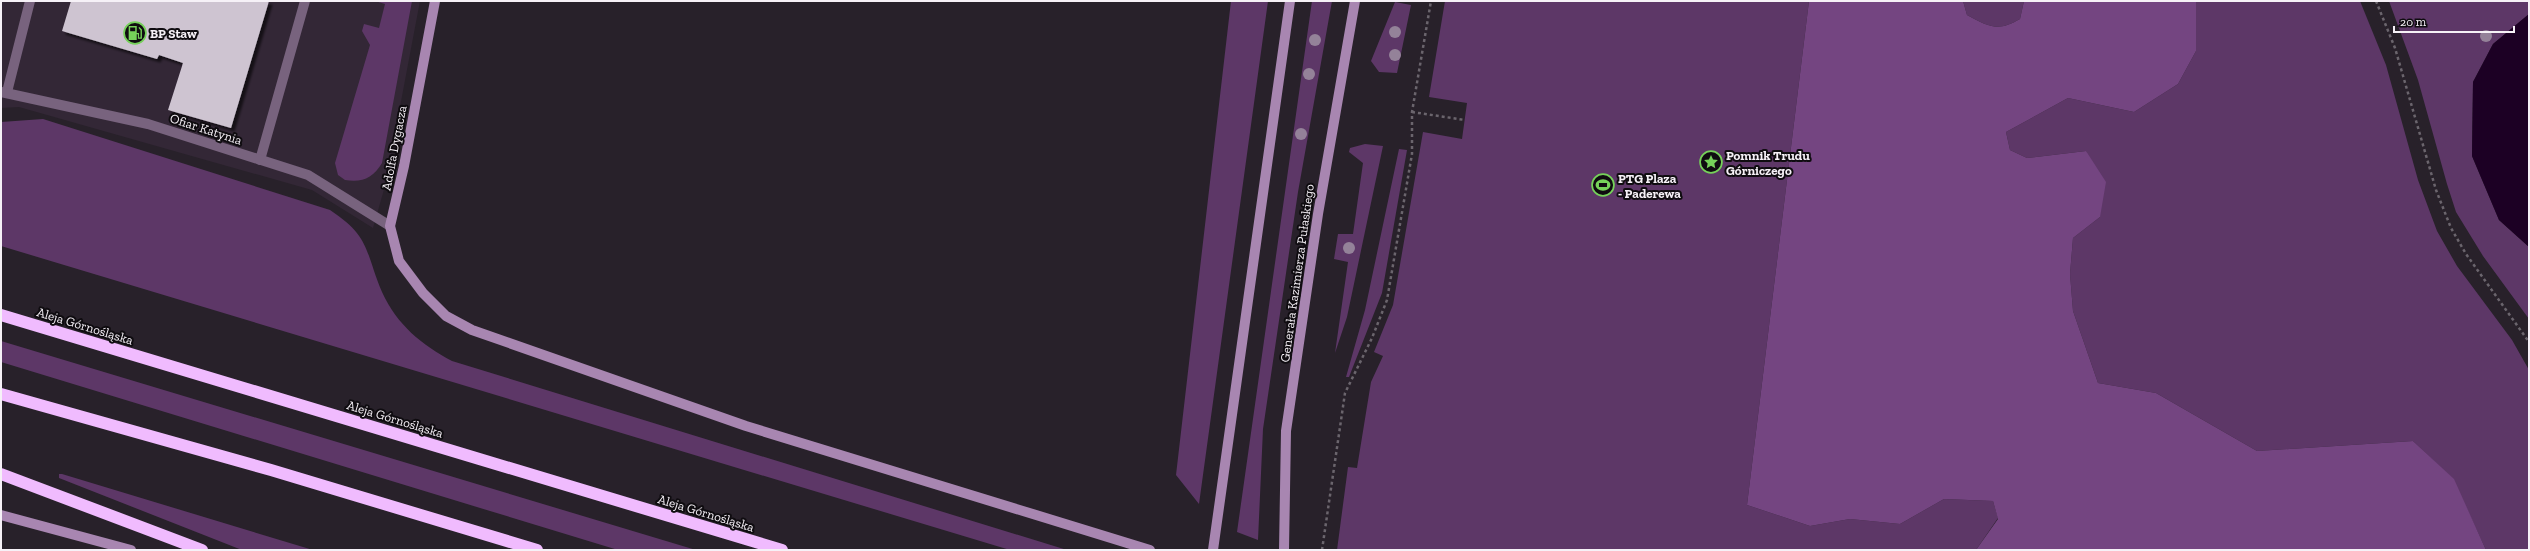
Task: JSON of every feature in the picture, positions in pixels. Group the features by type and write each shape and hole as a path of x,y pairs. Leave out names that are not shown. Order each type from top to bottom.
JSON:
{"highway":[{"name":"Aleja Górnośląska","path":"1,315 782,550"},
{"path":"1,394 271,470 536,550"},
{"path":"1,474 202,550"}],"street":[{"path":"4,92 30,1"},
{"path":"260,160 305,1"},
{"name":"Adolfa Dygacza","path":"435,1 404,166 390,226 399,261 422,293 446,316 472,330 746,426 1150,550"},
{"path":"1213,550 1290,1"},
{"name":"Generała Kazimierza Pułaskiego","path":"1284,550 1286,431 1318,214 1355,1"},
{"name":"Ofiar Katynia","path":"4,92 148,124 308,175 390,226"},
{"path":"1,516 131,550"}],"path":[{"path":"1322,550 1345,393 1372,338 1387,300 1412,154 1412,112 1431,1"},
{"path":"2376,1 2395,48 2436,190 2450,228 2466,254 2529,342"},
{"path":"1412,112 1465,120"}],"shaded area":[{"path":"1,1 420,1 385,186 373,228 312,190 19,107 1,108"},
{"path":"375,1 412,1 382,163 371,176 362,180 351,181 345,180 338,175 335,163 370,45 362,31 364,24 379,28 385,4"},
{"path":"1231,1 1268,1 1199,504 1176,475"},
{"path":"1312,1 1332,1 1298,192 1263,429 1258,540 1237,532"},
{"path":"1445,1 1809,1 1747,505 1810,526 1850,519 1900,524 1944,499 1993,501 1998,518 1976,550 1337,550 1348,467 1357,468 1371,382 1383,356 1374,352 1393,305 1423,132 1462,139 1467,103 1429,97"},
{"path":"1809,1 1963,1 1967,15 1981,23 1999,27 2006,26 2020,19 2024,1 2196,1 2196,51 2178,84 2134,112 2068,98 2006,132 2010,150 2027,158 2086,151 2106,182 2100,217 2073,238 2070,274 2073,311 2098,383 2156,393 2257,451 2413,441 2454,479 2486,550 1976,550 1998,519 1993,501 1944,499 1900,524 1850,519 1810,526 1747,505"},
{"path":"1963,1 2024,1 2020,19 2006,26 1999,27 1981,23 1967,15"},
{"path":"2196,1 2360,1 2386,65 2418,180 2437,231 2457,266 2512,340 2529,370 2529,550 2486,550 2453,479 2413,441 2257,451 2156,393 2098,383 2073,311 2070,274 2073,238 2100,217 2086,151 2027,158 2010,150 2006,132 2068,98 2134,112 2178,84 2196,51"},
{"path":"2389,1 2529,1 2529,14 2493,44 2473,82 2472,156 2499,220 2529,247 2529,319 2483,256 2456,212 2418,80"},
{"path":"1395,2 1411,5 1397,73 1379,72 1371,61"},
{"path":"2529,14 2529,247 2499,220 2472,156 2473,82 2493,44"},
{"path":"43,119 330,210 353,229 360,237 369,256 382,292 388,304 403,324 421,341 452,361 1067,550 1010,550 1,246 1,122"},
{"path":"1365,144 1383,146 1347,317 1335,353 1348,262 1334,259 1338,234 1353,234 1363,163 1349,152 1350,148"},
{"path":"1399,149 1407,150 1382,293 1349,377 1346,377 1365,310"},
{"path":"1,341 696,550 618,550 1,362"},
{"path":"59,474 313,550 242,550 59,478"}],"building":[{"path":"71,1 269,1 231,128 168,110 183,63 159,55 157,59 62,31"}],"place":[{"name":"BP Staw","path":"135,33"},
{"name":"Pomnik Trudu Górniczego","path":"1711,162"},
{"name":"PTG Plaza - Paderewa","path":"1603,185"}]}
